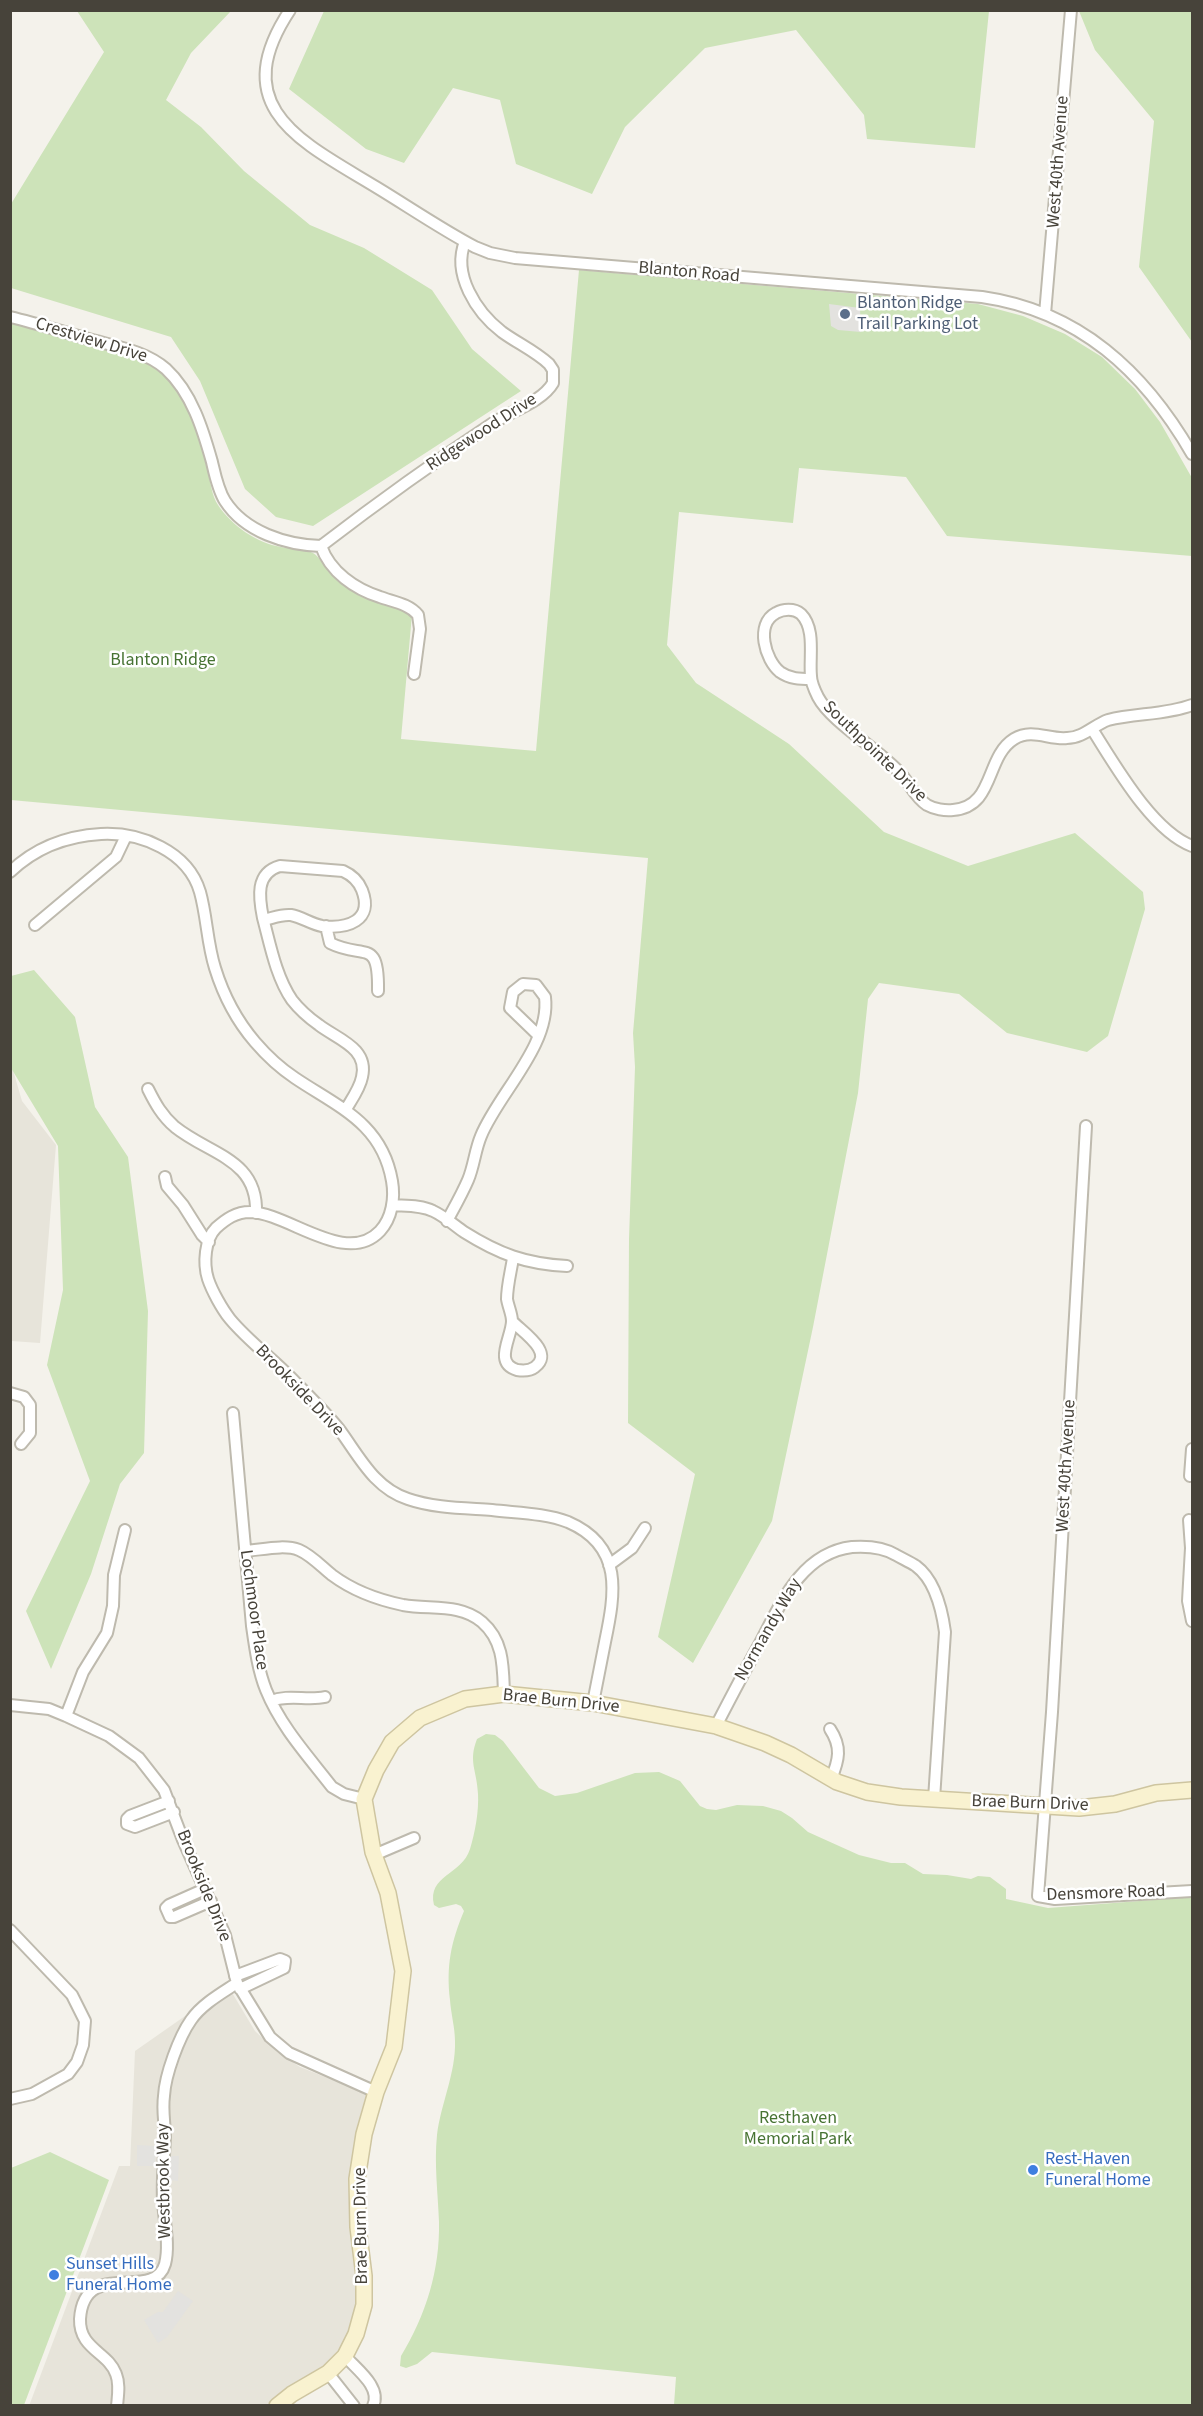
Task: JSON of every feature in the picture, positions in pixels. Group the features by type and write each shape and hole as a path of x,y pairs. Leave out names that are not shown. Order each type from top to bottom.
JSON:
{"street":[{"name":"Blanton Road","path":"290,10 272,39 267,53 265,74 277,113 289,130 330,159 465,242 490,253 515,258 981,297 1017,304 1045,314 1080,331 1113,354 1157,401 1192,454"},
{"name":"West 40th Avenue","path":"1045,314 1071,10"},
{"name":"Ridgewood Drive","path":"321,546 426,468 542,395 553,383 553,370 549,364 499,330 473,299 461,270 460,254 465,242"},
{"name":"Crestview Drive","path":"10,317 139,354 164,368 184,392 202,426 217,482 224,500 232,510 272,537 294,544 321,546"},
{"path":"321,546 328,562 351,582 378,597 409,607 418,615 420,629 414,674"},
{"name":"Southpointe Drive","path":"811,679 789,677 779,671 770,660 766,649 765,626 769,618 776,613 794,610 807,624 810,633 811,679 819,699 832,714 893,767 925,804 940,809 964,808 982,795 996,759 1005,746 1016,737 1043,734 1066,739 1106,721 1163,713 1192,705"},
{"path":"1092,729 1138,799 1174,837 1192,846"},
{"path":"10,872 26,857 82,835 108,834 148,841 161,847 183,864 193,876 201,894 209,942 220,981 238,1018 254,1041 285,1071 346,1110 365,1125 382,1150 392,1180 392,1205 383,1228 359,1244 327,1239 264,1214 247,1212 229,1217 212,1232 209,1242 167,1186 165,1177"},
{"path":"35,925 116,857 126,836"},
{"path":"264,920 292,915 326,926 354,923 363,913 364,902 360,886 351,875 342,871 284,866 272,869 264,877 260,890 264,920 272,951 290,996 318,1024 346,1041 362,1058 362,1078 346,1110"},
{"path":"326,926 330,944 365,952 374,959 378,969 378,991"},
{"path":"447,1221 469,1179 481,1135 522,1067 538,1035 544,1017 545,997 536,985 524,984 513,992 510,1008 538,1035"},
{"path":"148,1089 158,1108 174,1126 245,1173 255,1193 256,1213"},
{"name":"West 40th Avenue","path":"1046,1806 1086,1126"},
{"path":"392,1205 434,1211 447,1221 513,1258 540,1265 567,1266"},
{"name":"Brookside Drive","path":"209,1242 205,1257 208,1279 228,1317 263,1353 294,1380 338,1428 368,1470 387,1489 406,1499 428,1504 531,1514 567,1522 594,1540 609,1565 614,1595 593,1702"},
{"path":"512,1321 538,1345 539,1363 533,1369 523,1371 514,1369 505,1359 512,1321 507,1296 513,1258"},
{"path":"10,1393 27,1399 30,1405 30,1433 21,1444"},
{"name":"Lochmoor Place","path":"233,1413 256,1654 265,1688 292,1736 332,1787 344,1794 364,1799"},
{"path":"1190,1476 1192,1449"},
{"path":"1189,1520 1191,1548 1188,1601 1192,1621"},
{"path":"609,1565 632,1548 645,1528"},
{"path":"66,1716 83,1672 107,1633 113,1606 114,1575 125,1530"},
{"path":"245,1551 287,1548 298,1550 334,1576 367,1593 404,1605 457,1610 475,1617 490,1630 501,1651 504,1694"},
{"name":"Normandy Way","path":"716,1726 785,1597 802,1573 824,1555 839,1549 877,1548 892,1553 918,1567 933,1588 943,1618 945,1643 934,1799"},
{"name":"Brae Burn Drive","path":"277,2406 292,2394 328,2373 345,2356 356,2334 364,2306 357,2179 364,2134 376,2092 394,2047 403,1971 388,1893 374,1855 364,1799 375,1770 392,1742 420,1718 465,1699 504,1694 593,1702 716,1726 765,1743 791,1755 831,1779 867,1792 934,1799 1098,1807 1156,1793 1192,1790"},
{"path":"271,1701 278,1698 326,1697"},
{"name":"Brookside Drive","path":"10,1705 49,1709 109,1736 139,1758 164,1790 183,1840 225,1935 237,1982 270,2037 289,2053 376,2092"},
{"path":"830,1730 837,1741 839,1753 831,1779"},
{"path":"169,1801 130,1816 127,1824 135,1827 174,1812"},
{"name":"Densmore Road","path":"1046,1806 1038,1896 1055,1899 1192,1891"},
{"path":"374,1855 414,1838"},
{"path":"206,1889 169,1905 166,1913 174,1917 211,1901"},
{"path":"10,1930 72,1995 84,2021 83,2045 77,2062 68,2074 32,2094 10,2099"},
{"name":"Westbrook Way","path":"117,2406 117,2376 111,2365 86,2341 81,2326 82,2311 92,2292 104,2284 148,2281 160,2274 164,2268 166,2257 163,2189 165,2088 182,2037 192,2019 237,1982"},
{"path":"345,2356 375,2390 376,2398 373,2406"},
{"path":"328,2373 354,2406"}],"shaded area":[{"name":"Blanton Ridge Trail Parking Lot","path":"829,304 860,308 861,332 838,330 831,326"},
{"path":"10,1060 22,1101 56,1145 40,1343 11,1341"},
{"path":"228,1986 255,2031 277,2052 300,2067 363,2092 367,2096 354,2142 350,2188 351,2228 358,2278 356,2315 344,2344 324,2366 266,2405 29,2406 119,2166 130,2166 135,2051"},
{"path":"137,2145 156,2146 155,2166 137,2166"},
{"path":"169,2156 179,2156 178,2181 168,2180"},
{"path":"178,2291 193,2301 167,2337 158,2343 144,2320 158,2312 163,2312"}],"green space":[{"path":"77,11 231,11 191,53 166,100 201,127 244,171 310,225 364,248 432,290 472,349 521,391 313,526 276,517 245,489 200,381 171,337 11,288 11,204 104,52"},
{"path":"324,11 989,11 975,148 867,139 864,115 796,30 705,48 625,127 592,194 516,164 500,100 453,88 404,163 366,149 289,89"},
{"path":"1079,11 1192,11 1192,342 1139,267 1154,121 1095,50"},
{"name":"Blanton Ridge","path":"579,270 978,304 1023,316 1065,334 1102,357 1135,389 1160,422 1192,478 1192,556 947,536 906,477 799,468 793,523 679,512 667,645 696,683 789,744 884,832 968,866 1075,833 1143,892 1145,909 1108,1036 1087,1052 1007,1033 959,994 879,983 868,999 858,1093 813,1327 772,1521 693,1663 658,1637 695,1474 628,1423 629,1239 635,1067 633,1033 648,858 11,800 10,323 134,356 151,365 165,376 185,403 198,435 214,498 230,520 263,542 310,551 328,570 358,591 412,614 401,739 536,751"},
{"path":"34,970 75,1017 95,1107 128,1157 148,1311 144,1453 120,1484 91,1574 51,1669 26,1611 90,1481 47,1365 63,1290 58,1146 11,1068 11,976"},
{"name":"Resthaven Memorial Park","path":"486,1734 495,1735 503,1741 539,1788 555,1796 577,1793 635,1773 659,1772 680,1781 700,1806 707,1809 716,1810 737,1805 763,1806 781,1811 808,1832 859,1855 891,1863 905,1863 923,1874 971,1879 978,1876 990,1877 1006,1889 1006,1899 1048,1908 1192,1897 1192,2405 674,2405 676,2377 432,2352 417,2364 406,2368 400,2366 401,2356 418,2325 434,2275 439,2240 437,2135 455,2053 449,1965 456,1933 464,1911 456,1904 439,1908 434,1905 433,1895 440,1881 466,1858 470,1849 474,1836 478,1801 473,1754 477,1739"},
{"path":"50,2152 109,2180 24,2405 11,2406 11,2168"}],"place":[{"name":"Blanton Ridge Trail Parking Lot","path":"845,314"},
{"name":"Rest-Haven Funeral Home","path":"1033,2170"},
{"name":"Sunset Hills Funeral Home","path":"54,2275"}]}
